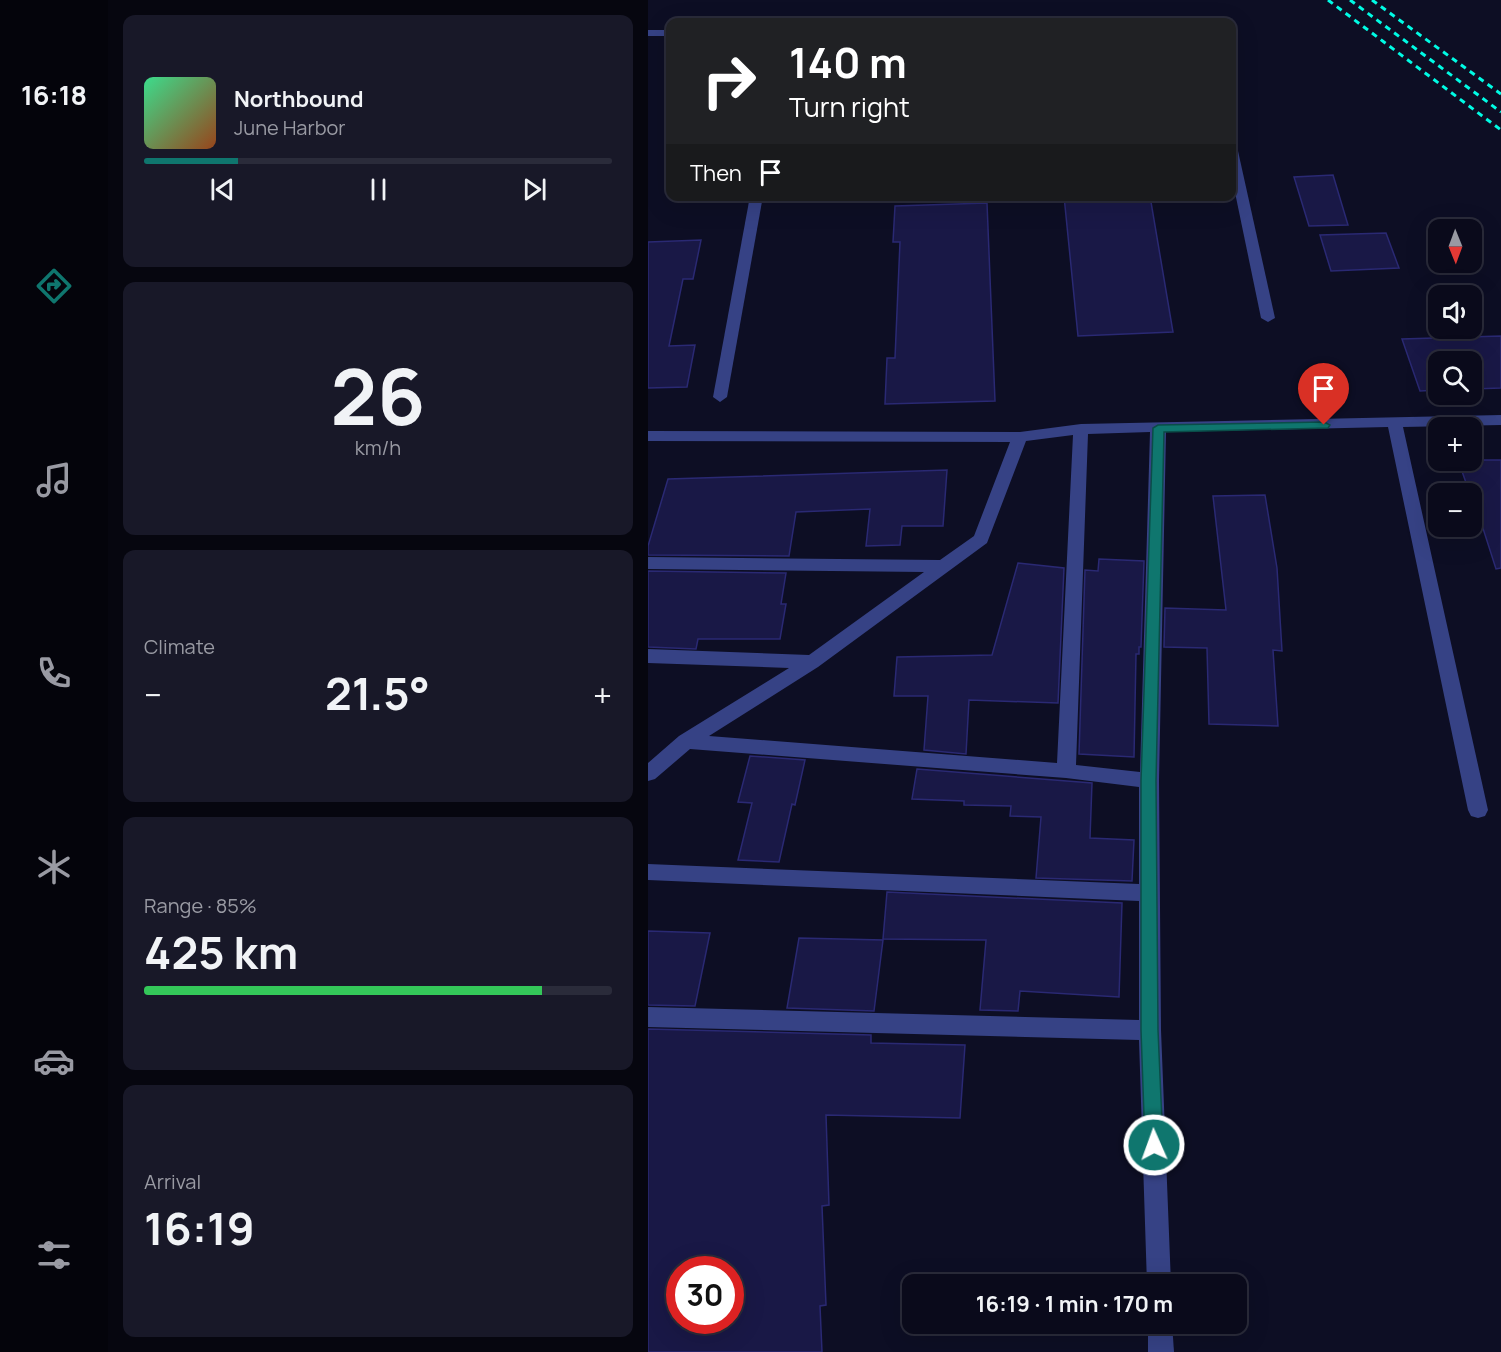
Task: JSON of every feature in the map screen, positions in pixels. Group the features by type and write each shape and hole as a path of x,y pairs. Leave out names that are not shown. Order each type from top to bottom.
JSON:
{"street":[{"path":"648,33 666,33"},
{"path":"1236,170 1268,318"},
{"path":"720,397 756,201"},
{"path":"648,436 1020,436 1081,429 1501,420"},
{"path":"1395,424 1478,810"},
{"path":"1158,428 1149,781 1150,1030 1159,1274"},
{"path":"1066,771 1081,429"},
{"path":"648,774 686,741 812,662 981,539 1020,436"},
{"path":"648,563 942,566"},
{"path":"648,656 812,662"},
{"path":"686,741 1066,771 1149,781"},
{"path":"648,872 1150,893"},
{"path":"648,1017 1150,1030"},
{"path":"1160,1334 1161,1352"}],"building":[{"path":"1333,175 1348,225 1309,226 1294,177"},
{"path":"1064,201 1151,201 1173,332 1078,336"},
{"path":"987,203 995,401 885,404 887,358 895,358 900,242 893,242 895,206"},
{"path":"1386,233 1399,268 1331,271 1320,235"},
{"path":"701,240 693,279 683,279 669,346 695,345 687,387 648,388 648,242"},
{"path":"1501,336 1501,388 1482,389 1482,351 1428,351 1428,391 1420,391 1402,339 1482,339 1482,337"},
{"path":"1482,460 1501,460 1501,568 1496,569 1482,525 1482,483 1466,483 1462,471 1482,471"},
{"path":"947,470 943,526 902,526 900,545 866,546 870,509 796,512 789,556 648,555 648,546 668,479"},
{"path":"1265,495 1277,568 1282,651 1273,650 1278,726 1209,724 1207,648 1164,647 1165,608 1226,610 1213,496"},
{"path":"1099,559 1144,561 1141,647 1139,647 1139,654 1136,654 1134,757 1079,754 1085,570 1098,571"},
{"path":"1018,563 1064,568 1058,703 969,700 966,754 924,750 928,696 894,696 897,657 992,655"},
{"path":"648,571 786,573 781,604 786,604 780,639 698,639 696,649 648,647"},
{"path":"750,756 805,760 779,862 738,860 752,803 738,802"},
{"path":"917,769 1092,783 1090,838 1134,840 1132,881 1036,878 1041,817 1010,816 1011,806 964,805 964,801 912,799"},
{"path":"887,892 1122,903 1119,997 1020,991 1018,1011 980,1010 986,940 883,939"},
{"path":"648,931 710,933 695,1006 648,1005"},
{"path":"799,938 883,940 874,1011 787,1008"},
{"path":"648,1029 871,1035 871,1043 965,1045 960,1118 826,1115 829,1205 822,1206 826,1305 820,1306 822,1352 648,1352"}],"railway":[{"path":"1328,0 1501,130"},
{"path":"1350,0 1501,112"},
{"path":"1372,0 1501,94"}],"route":[{"path":"1154,1145 1150,1030 1149,781 1158,428 1324,425"}]}
